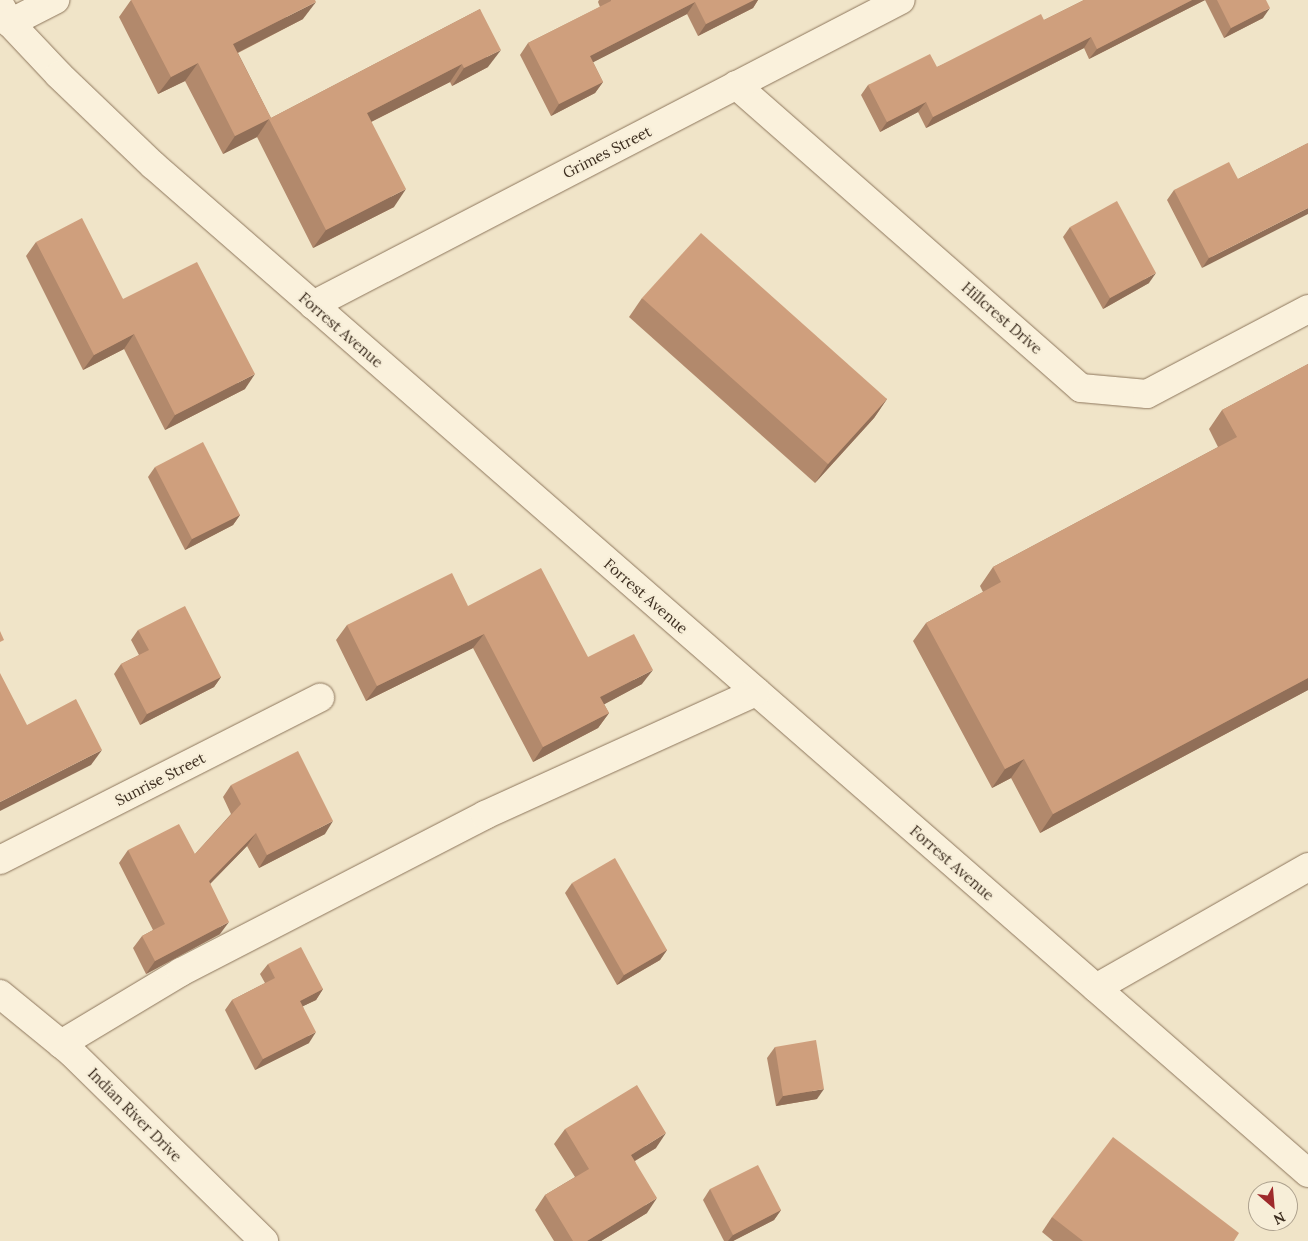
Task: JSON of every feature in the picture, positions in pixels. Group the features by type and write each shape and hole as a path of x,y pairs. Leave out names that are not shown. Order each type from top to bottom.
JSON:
{"street":[{"path":"5,14 55,0"},
{"name":"Grimes Street","path":"313,305 901,0"},
{"name":"Forrest Avenue","path":"5,14 153,165 1308,1173"},
{"name":"Hillcrest Drive","path":"736,85 1081,388 1147,394 1308,309"},
{"path":"61,1044 181,972 477,820 756,692"},
{"name":"Sunrise Street","path":"0,860 320,698"},
{"path":"1096,988 1308,867"},
{"name":"Indian River Drive","path":"0,994 61,1044 264,1241"}],"building":[{"path":"131,0 315,0 316,2 233,44 271,118 480,9 501,50 464,68 462,64 367,113 406,189 326,230 269,119 235,136 198,63 171,77"},
{"path":"611,0 754,0 706,24 695,2 590,56 603,82 559,104 528,43"},
{"path":"1084,0 1192,0 1097,49 1091,37 933,117 926,102 887,122 868,85 930,54 937,67 1041,14 1044,20"},
{"path":"1217,0 1266,0 1270,8 1231,28"},
{"path":"1308,143 1308,208 1209,258 1174,190 1229,162 1238,179"},
{"path":"1117,201 1156,273 1110,298 1070,227"},
{"path":"82,218 123,299 197,262 255,374 175,415 134,334 94,355 36,242"},
{"path":"701,233 887,399 828,464 642,298"},
{"path":"1308,364 1308,678 1053,814 1024,759 1005,769 926,623 1001,582 993,567 1237,437 1222,410"},
{"path":"203,442 240,515 192,539 155,467"},
{"path":"541,568 588,657 634,634 653,670 600,697 609,713 543,747 484,634 377,686 347,625 452,573 468,606"},
{"path":"185,606 221,677 147,714 121,664 149,650 138,630"},
{"path":"0,631 4,640 0,642"},
{"path":"0,673 27,725 76,699 102,750 0,802"},
{"path":"298,751 333,821 267,855 256,833 209,881 229,922 155,961 142,936 165,924 128,850 179,824 195,854 241,804 231,785"},
{"path":"615,858 667,950 624,975 572,883"},
{"path":"301,947 323,989 300,1001 316,1032 263,1059 232,1000 275,978 268,964"},
{"path":"816,1040 824,1089 783,1096 775,1047"},
{"path":"637,1085 666,1133 631,1155 657,1198 587,1241 573,1241 545,1195 589,1169 565,1129"},
{"path":"1113,1137 1239,1233 1234,1241 1083,1241 1052,1217"},
{"path":"758,1165 781,1210 733,1235 710,1189"}]}
